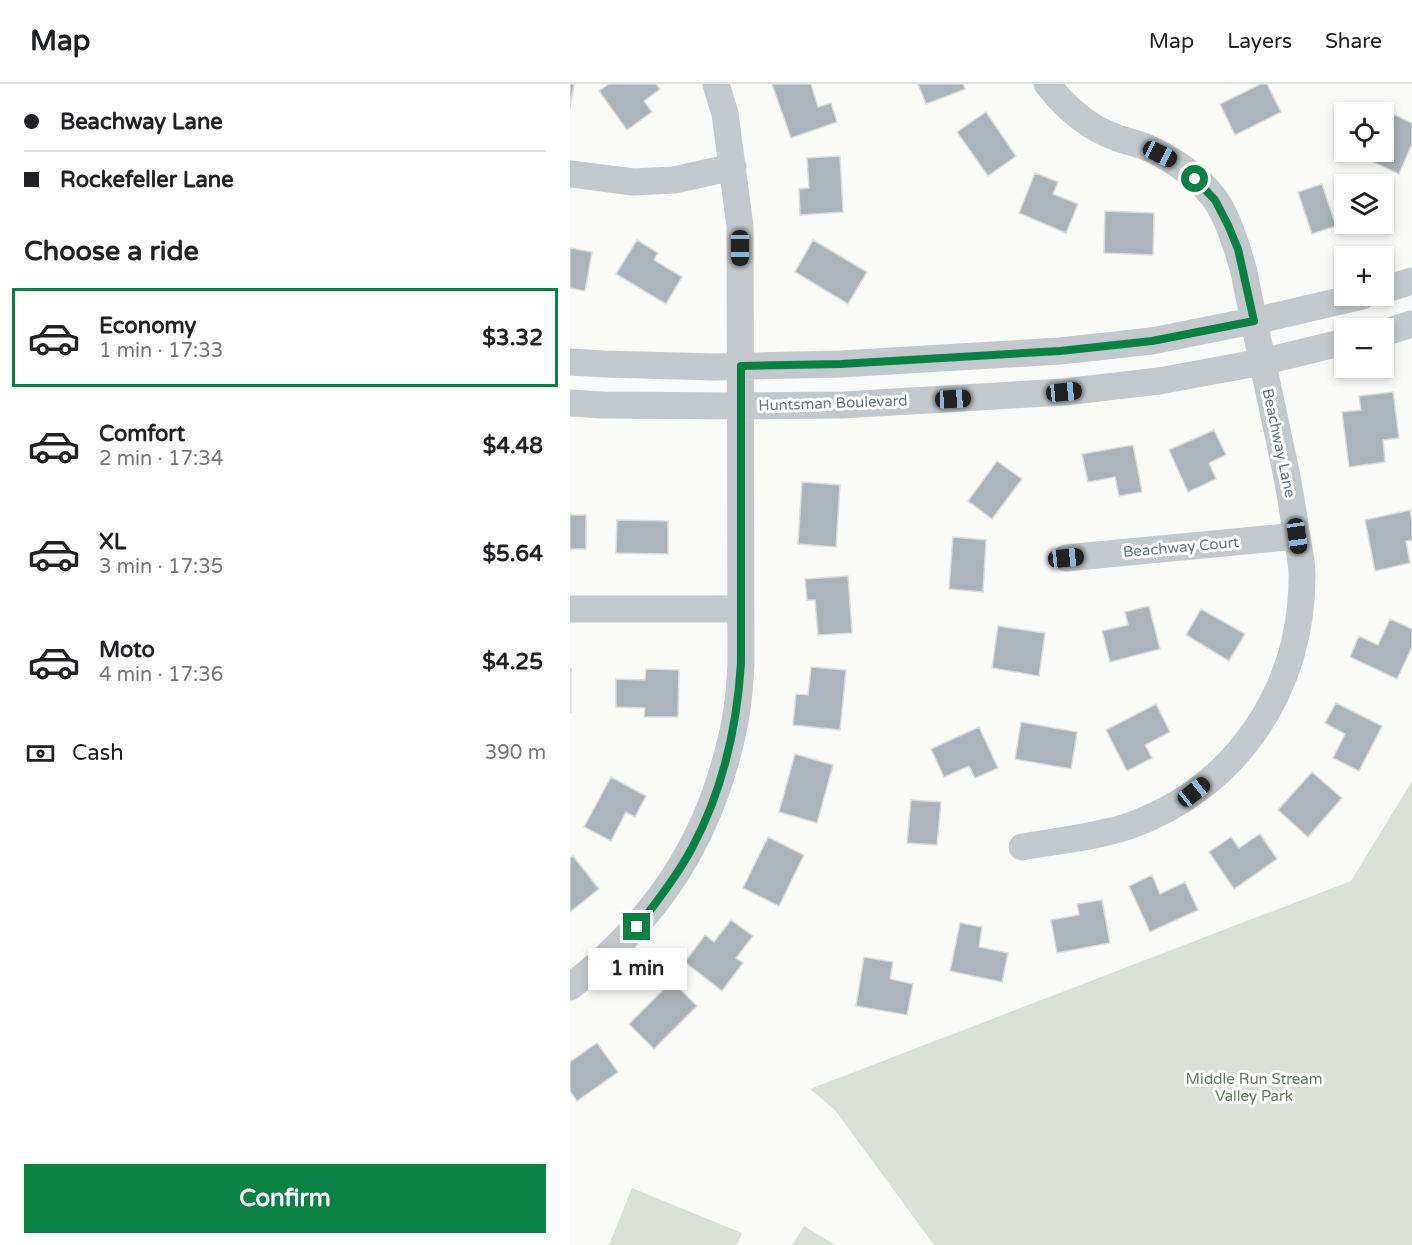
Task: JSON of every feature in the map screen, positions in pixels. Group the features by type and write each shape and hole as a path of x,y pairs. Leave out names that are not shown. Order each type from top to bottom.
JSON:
{"street":[{"path":"570,987 592,971 637,927 657,902 691,849 717,791 734,730 741,663 740,226 725,114 716,84"},
{"name":"Beachway Lane","path":"1022,847 1110,831 1150,817 1174,805 1218,773 1254,732 1284,679 1294,649 1302,599 1302,572 1288,483 1238,249 1228,225 1215,200 1175,162 1145,147 1116,138 1083,120 1068,108 1047,84"},
{"path":"570,174 633,182 674,180 733,167"},
{"path":"1394,287 1412,281"},
{"path":"570,362 616,365 741,366 841,364 1060,351 1152,341 1334,302"},
{"path":"1394,330 1412,324"},
{"name":"Huntsman Boulevard","path":"570,403 843,405 1064,392 1159,381 1262,362 1334,344"},
{"name":"Beachway Court","path":"1066,558 1297,536"},
{"path":"570,609 740,609"}],"green space":[{"name":"Middle Run Stream Valley Park","path":"1412,781 1412,1245 934,1245 835,1110 810,1089 1351,881"},
{"path":"632,1188 742,1233 737,1245 609,1245"},
{"path":"804,1226 835,1245 792,1245"}],"building":[{"path":"570,84 574,84 570,108"},
{"path":"609,84 656,84 660,89 644,101 652,112 627,130 599,91"},
{"path":"772,84 811,84 818,107 831,103 837,122 791,138"},
{"path":"918,84 963,84 965,89 926,104"},
{"path":"1261,84 1267,84 1281,112 1235,135 1220,104"},
{"path":"986,112 1016,156 988,176 957,132"},
{"path":"1394,114 1412,123 1412,144 1399,174 1373,162 1394,162"},
{"path":"840,156 843,212 800,215 799,189 809,188 807,158"},
{"path":"1035,173 1058,182 1053,194 1078,204 1066,233 1019,213"},
{"path":"1322,184 1334,220 1334,227 1312,234 1298,192"},
{"path":"1105,211 1154,213 1153,255 1104,253"},
{"path":"637,240 658,253 654,260 682,277 666,304 616,274"},
{"path":"813,240 867,272 848,304 795,272"},
{"path":"570,248 592,252 585,291 570,288"},
{"path":"1393,392 1399,438 1383,440 1385,462 1349,467 1342,412 1361,410 1359,396"},
{"path":"1214,430 1226,455 1209,463 1216,479 1188,492 1169,450"},
{"path":"1133,445 1142,492 1119,496 1115,477 1088,482 1082,454"},
{"path":"997,461 1022,479 992,519 968,501"},
{"path":"802,482 840,485 836,547 798,544"},
{"path":"1410,510 1412,540 1406,541 1410,563 1375,571 1365,520"},
{"path":"570,515 586,515 586,549 570,549"},
{"path":"617,520 668,521 668,554 616,553"},
{"path":"953,537 986,540 983,592 949,589"},
{"path":"848,576 852,633 818,635 815,600 807,600 805,579"},
{"path":"1149,606 1160,649 1110,662 1102,631 1128,625 1125,612"},
{"path":"1201,609 1245,634 1229,661 1186,635"},
{"path":"1390,619 1412,629 1412,647 1397,679 1350,657 1359,636 1378,645"},
{"path":"998,626 1045,633 1039,676 992,668"},
{"path":"811,667 846,670 840,730 793,725 796,694 808,695"},
{"path":"571,669 571,712 570,712"},
{"path":"646,669 679,670 678,717 644,717 645,708 616,707 616,679 645,680"},
{"path":"1336,703 1382,726 1359,771 1333,758 1345,734 1325,723"},
{"path":"1156,704 1170,732 1145,745 1152,758 1127,771 1106,730"},
{"path":"1021,722 1077,732 1071,769 1015,759"},
{"path":"979,727 998,768 975,778 969,766 944,777 931,749"},
{"path":"795,754 833,765 817,823 779,812"},
{"path":"1312,772 1342,798 1308,837 1278,810"},
{"path":"611,777 646,796 635,817 626,812 611,841 584,827"},
{"path":"911,800 941,802 937,845 907,843"},
{"path":"1260,834 1277,859 1234,889 1209,852 1231,837 1239,848"},
{"path":"768,837 804,855 779,906 743,888"},
{"path":"573,856 599,889 570,912 570,858"},
{"path":"1152,875 1160,894 1185,882 1198,910 1150,932 1129,886"},
{"path":"1102,900 1110,943 1057,953 1051,920 1079,915 1077,904"},
{"path":"731,920 753,936 736,958 743,963 722,991 685,962 705,935 714,942"},
{"path":"960,923 982,927 979,947 1008,953 1002,982 950,971"},
{"path":"864,957 893,962 890,979 913,984 907,1015 856,1006"},
{"path":"672,981 697,1006 654,1049 629,1024"},
{"path":"597,1043 618,1072 577,1101 570,1091 570,1062"}],"route":[{"path":"637,927 657,902 691,849 717,791 734,730 741,663 741,366 841,364 1060,351 1152,341 1254,321 1238,249 1215,200 1195,179"}]}
